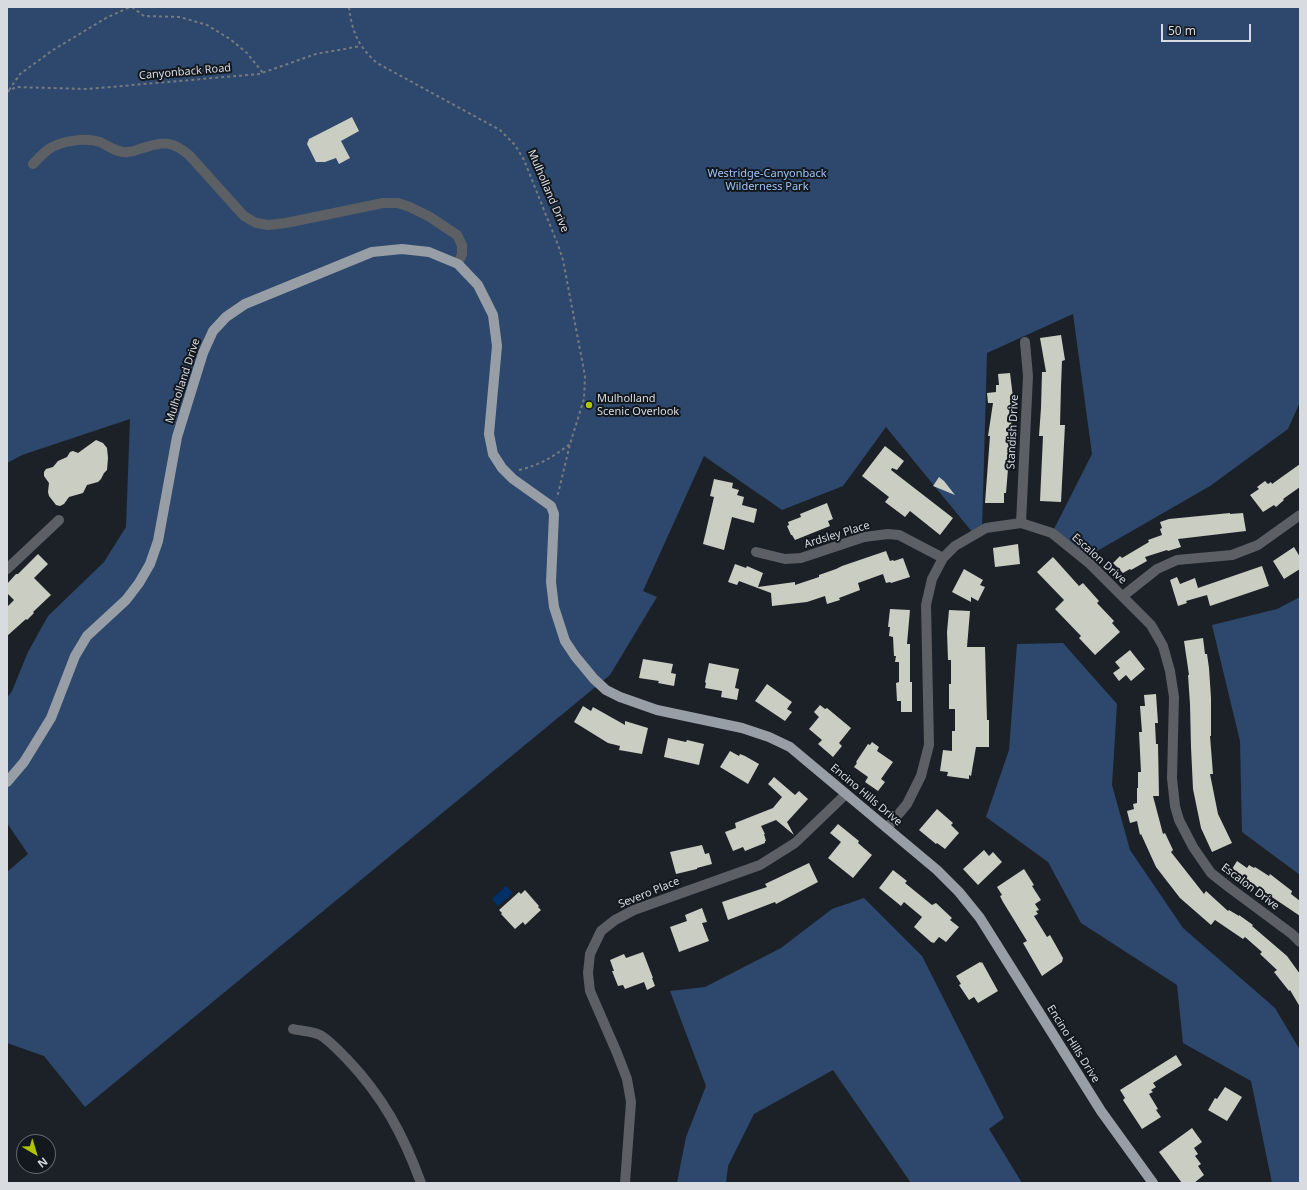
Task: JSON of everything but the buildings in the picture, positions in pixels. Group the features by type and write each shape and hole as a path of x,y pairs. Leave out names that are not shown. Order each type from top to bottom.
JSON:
{"main road":[{"name":"Mulholland Drive","path":"7,782 24,762 51,718 74,656 87,636 126,600 139,583 150,564 158,541 178,437 203,353 213,331 226,317 245,304 372,252 402,249 429,252 458,264 478,285 493,315 497,346 489,434 493,454 502,468 513,479 551,506"},
{"name":"Encino Hills Drive","path":"551,506 555,522 551,582 554,606 565,640 575,656 594,679 606,690 657,710 742,728 769,737 790,747 937,870 960,892 980,918 1101,1110 1153,1183"}],"street":[{"path":"33,164 55,146 74,141 89,139 99,142 118,152 128,153 154,144 167,144 179,147 189,155 244,216 256,223 268,225 286,223 383,203 398,203 410,206 430,217 457,236 462,245 462,254 458,264"},
{"name":"Standish Drive","path":"1021,523 1028,376 1025,342"},
{"path":"1123,596 1157,569 1177,560 1232,555 1258,546 1300,515"},
{"path":"7,569 59,520"},
{"name":"Escalon Drive","path":"887,828 907,804 921,776 929,745 926,605 932,579 943,558 955,546 986,528 1021,523 1052,533 1090,564 1150,625 1163,646 1170,671 1174,698 1172,778 1175,806 1179,820 1192,847 1211,873 1292,934 1300,942"},
{"name":"Ardsley Place","path":"756,552 786,559 801,558 864,537 888,534 900,535 943,558"},
{"name":"Severo Place","path":"625,1183 631,1102 627,1078 590,991 588,973 590,954 601,931 615,920 634,910 760,865 795,844 846,794"},
{"path":"293,1029 319,1034 339,1050 363,1076 386,1107 400,1132 422,1183"}],"path":[{"path":"7,91 20,74 53,50 106,18 131,7 144,16 180,17 207,25 230,39 247,53 263,73"},
{"name":"Mulholland Drive","path":"349,7 351,23 361,46 377,63 500,130 515,145 524,160 563,260 585,376 584,399 570,444 556,503 554,506 551,506"},
{"name":"Canyonback Road","path":"7,91 16,87 87,89 263,73 316,54 361,46"},
{"path":"502,468 512,471 536,466 552,458 570,444"}],"green space":[{"name":"Westridge-Canyonback Wilderness Park","path":"7,7 1300,7 1300,402 1288,429 1210,486 1085,558 1053,531 1092,454 1073,314 987,353 982,529 973,533 886,427 843,486 782,510 704,456 643,591 657,597 610,675 85,1107 44,1056 7,1043 7,872 28,854 7,823 7,698 12,691 28,652 48,616 104,562 126,527 130,419 22,455 7,463"},
{"path":"1300,597 1300,875 1242,832 1240,741 1212,625 1277,609"},
{"path":"1063,643 1117,704 1112,785 1130,850 1183,928 1275,1008 1300,1050 1300,1183 1272,1183 1251,1081 1183,1043 1177,985 1081,923 1048,862 986,817 1009,750 1017,644"},
{"path":"864,898 922,956 1004,1118 989,1129 1022,1183 911,1183 833,1070 754,1114 728,1166 726,1183 677,1183 686,1137 706,1086 670,991 705,987 781,948 832,909"}],"shaded area":[{"path":"506,886 513,893 498,906 492,899"}],"place":[{"name":"Mulholland Scenic Overlook","path":"589,405"}]}
